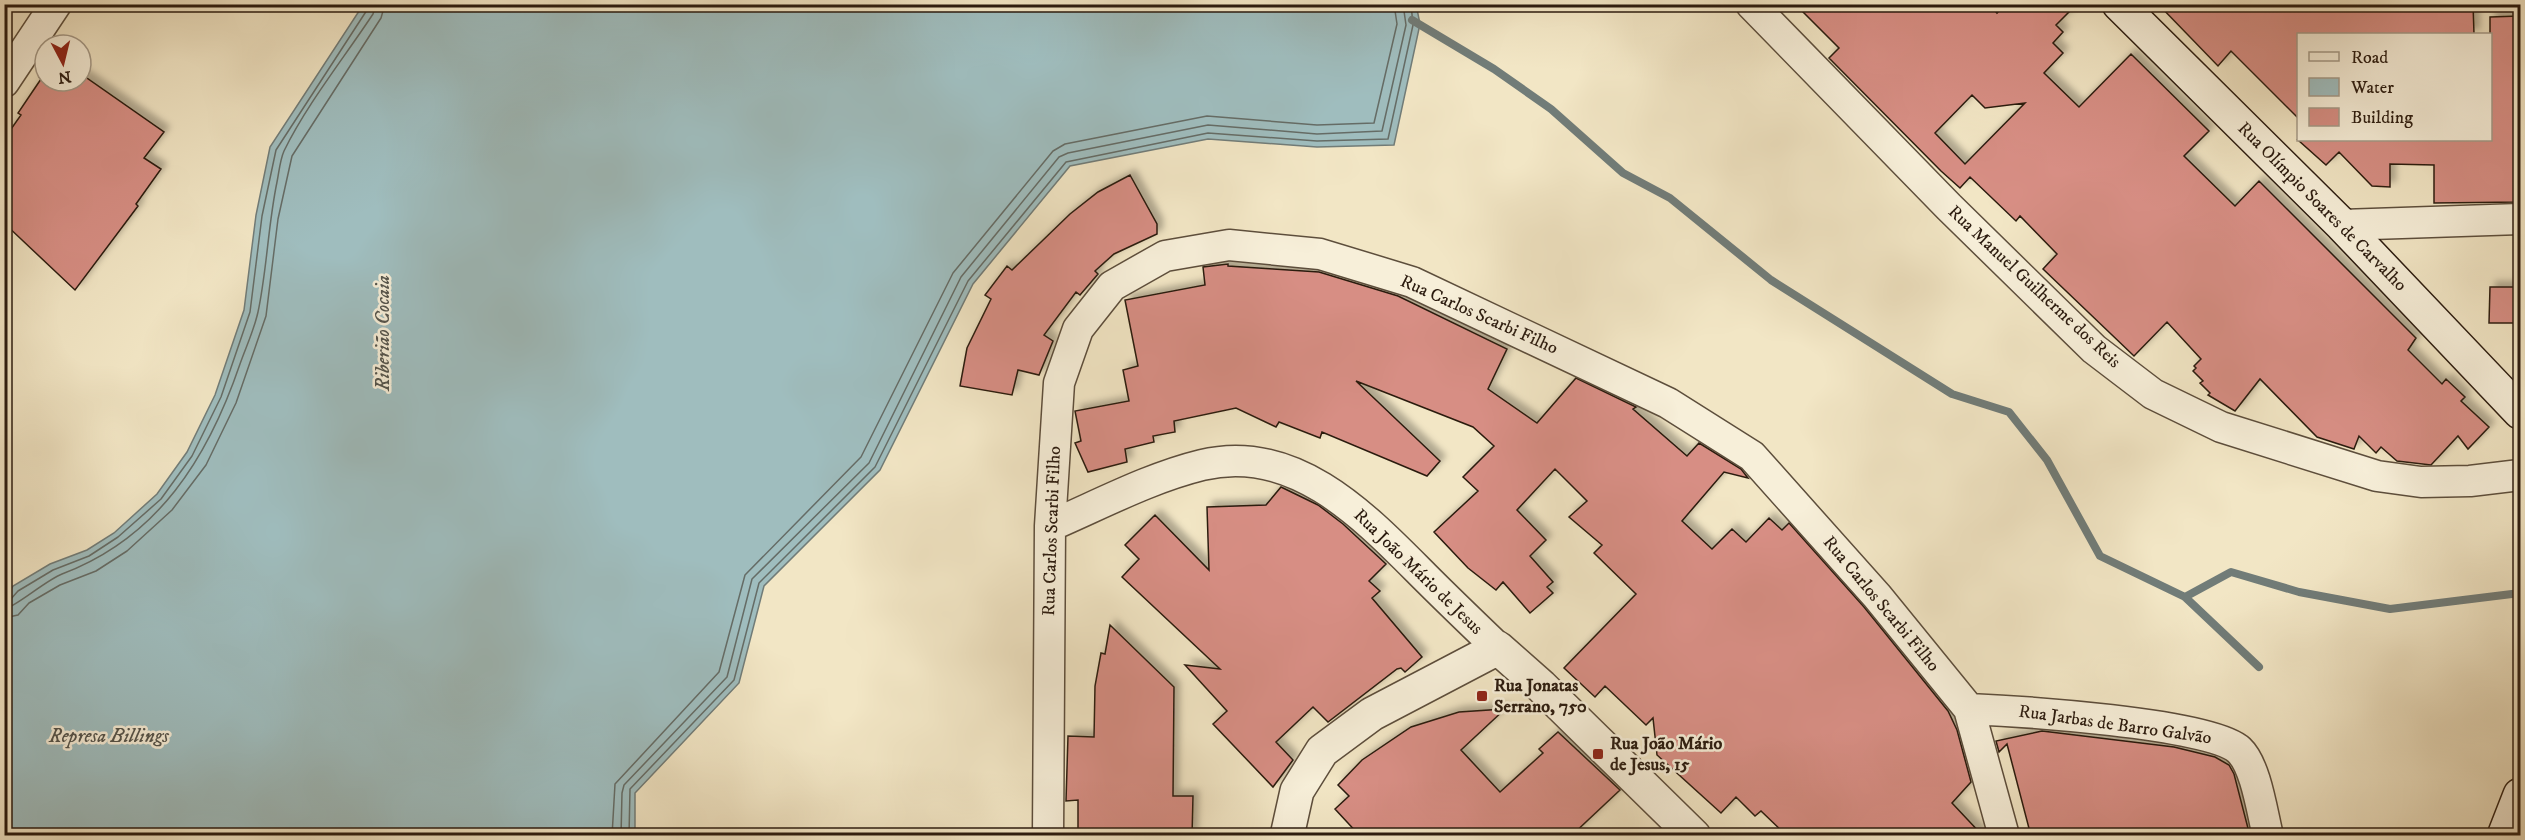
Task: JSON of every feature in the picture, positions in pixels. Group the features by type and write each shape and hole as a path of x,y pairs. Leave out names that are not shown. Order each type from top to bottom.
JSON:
{"main road":[{"name":"Rua Olímpio Soares de Carvalho","path":"2119,4 2342,225 2520,412"},
{"path":"1287,836 1297,791 1322,751 1372,714 1498,648"},
{"name":"Rua João Mário de Jesus","path":"1498,648 1541,686 1694,836"},
{"path":"2504,836 2520,795"}],"street":[{"path":"4,82 56,4"},
{"name":"Rua Manuel Guilherme dos Reis","path":"1751,4 1941,199 2094,349 2153,394 2221,427 2378,476 2421,482 2470,481 2520,475"},
{"path":"2342,225 2520,219"},
{"name":"Rua Carlos Scarbi Filho","path":"1048,836 1050,526 1059,383 1078,329 1112,285 1165,256 1229,246 1320,254 1412,282 1668,403 1752,456 1877,596 1970,709 2004,836"},
{"name":"Rua João Mário de Jesus","path":"1050,526 1157,480 1203,465 1243,460 1286,469 1336,496 1378,528 1498,648"},
{"name":"Rua Jarbas de Barro Galvão","path":"1970,709 2048,713 2185,731 2224,740 2240,750 2252,773 2268,836"}],"water":[{"path":"1416,4 1420,24 1394,145 1317,147 1208,139 1070,166 973,284 880,470 764,586 739,683 635,793 635,835 5,835 5,599 13,586 50,564 87,550 114,533 157,494 187,452 215,395 244,310 256,215 270,147 363,5"}],"building":[{"path":"1795,4 1989,4 1997,13 2005,4 2077,4 2056,25 2063,32 2053,43 2063,53 2044,73 2079,107 2131,54 2209,131 2184,156 2235,206 2259,181 2416,338 2408,350 2442,384 2446,379 2465,397 2461,401 2489,427 2468,449 2458,436 2431,465 2397,461 2381,447 2376,453 2359,436 2354,449 2317,437 2260,379 2235,411 2208,395 2210,393 2200,383 2203,381 2193,371 2196,368 2194,366 2201,359 2167,322 2134,356 2043,269 2057,254 2020,216 2016,221 1970,177 1960,188 1941,171 1829,58 1839,48","holes":["1972,95 1985,108 2025,103 1965,164 1935,133"]},
{"path":"2158,4 2473,4 2474,33 2297,33 2297,117 2231,51 2218,66"},
{"path":"2520,16 2520,202 2434,203 2434,165 2390,164 2390,187 2372,186 2339,152 2326,165 2299,141 2492,141 2490,17"},
{"path":"93,82 164,132 144,158 161,169 136,204 138,206 75,290 4,223 4,139 21,115 18,113 33,91 33,93 93,93"},
{"path":"1130,175 1157,224 1157,234 1114,254 1095,271 1098,274 1080,295 1076,292 1044,335 1053,341 1039,375 1018,370 1012,395 960,386 967,348 991,299 985,295 1007,266 1012,270 1070,214 1098,192"},
{"path":"1228,264 1228,266 1319,272 1398,296 1507,349 1488,389 1537,423 1576,378 1636,407 1633,409 1687,456 1699,443 1741,469 1748,478 1724,472 1682,521 1712,549 1732,529 1746,542 1769,518 1782,530 1789,523 1864,607 1948,711 1957,730 1971,782 1952,803 1983,836 1787,836 1761,811 1755,816 1736,797 1721,813 1657,755 1653,718 1646,725 1605,686 1595,697 1564,668 1636,594 1594,553 1602,545 1569,517 1587,501 1555,469 1517,510 1546,540 1530,556 1553,582 1547,587 1553,593 1530,613 1503,582 1496,590 1468,568 1434,532 1478,491 1463,477 1494,446 1473,427 1356,381 1440,461 1427,476 1322,432 1320,438 1279,422 1276,427 1236,408 1174,421 1175,432 1153,436 1154,442 1125,449 1127,462 1088,472 1075,443 1081,441 1075,411 1129,401 1123,370 1138,366 1125,300 1205,285 1203,267"},
{"path":"2490,287 2520,287 2520,323 2489,323"},
{"path":"1281,487 1318,505 1343,524 1386,564 1369,581 1380,591 1372,598 1422,657 1405,672 1401,668 1397,669 1328,722 1313,707 1276,742 1293,760 1273,787 1213,724 1227,711 1185,665 1220,669 1122,577 1139,559 1125,545 1155,515 1209,570 1207,507 1266,505"},
{"path":"1110,625 1174,687 1173,796 1193,796 1192,836 1078,836 1078,800 1066,801 1068,736 1094,737 1095,686 1101,653 1105,654"},
{"path":"1505,709 1461,750 1500,792 1543,753 1539,749 1558,732 1620,790 1571,836 1360,836 1335,809 1349,796 1338,785 1362,760 1411,727 1459,712"},
{"path":"2042,731 2174,747 2215,757 2229,765 2234,774 2250,836 2031,836 2007,744 1999,752 1996,741"}],"waterway":[{"path":"1412,20 1494,69 1551,109 1623,173 1670,198 1771,280 1952,394 2009,412 2047,460 2100,556 2185,597 2259,667"},
{"path":"2185,597 2231,572 2299,592 2390,609 2520,593"}],"place":[{"name":"Rua Jonatas Serrano, 750","path":"1482,696"},
{"name":"Rua João Mário de Jesus, 15","path":"1598,754"}],"water label":[{"name":"Riberião Cocaia","path":"383,333"},
{"name":"Represa Billings","path":"109,736"}]}
